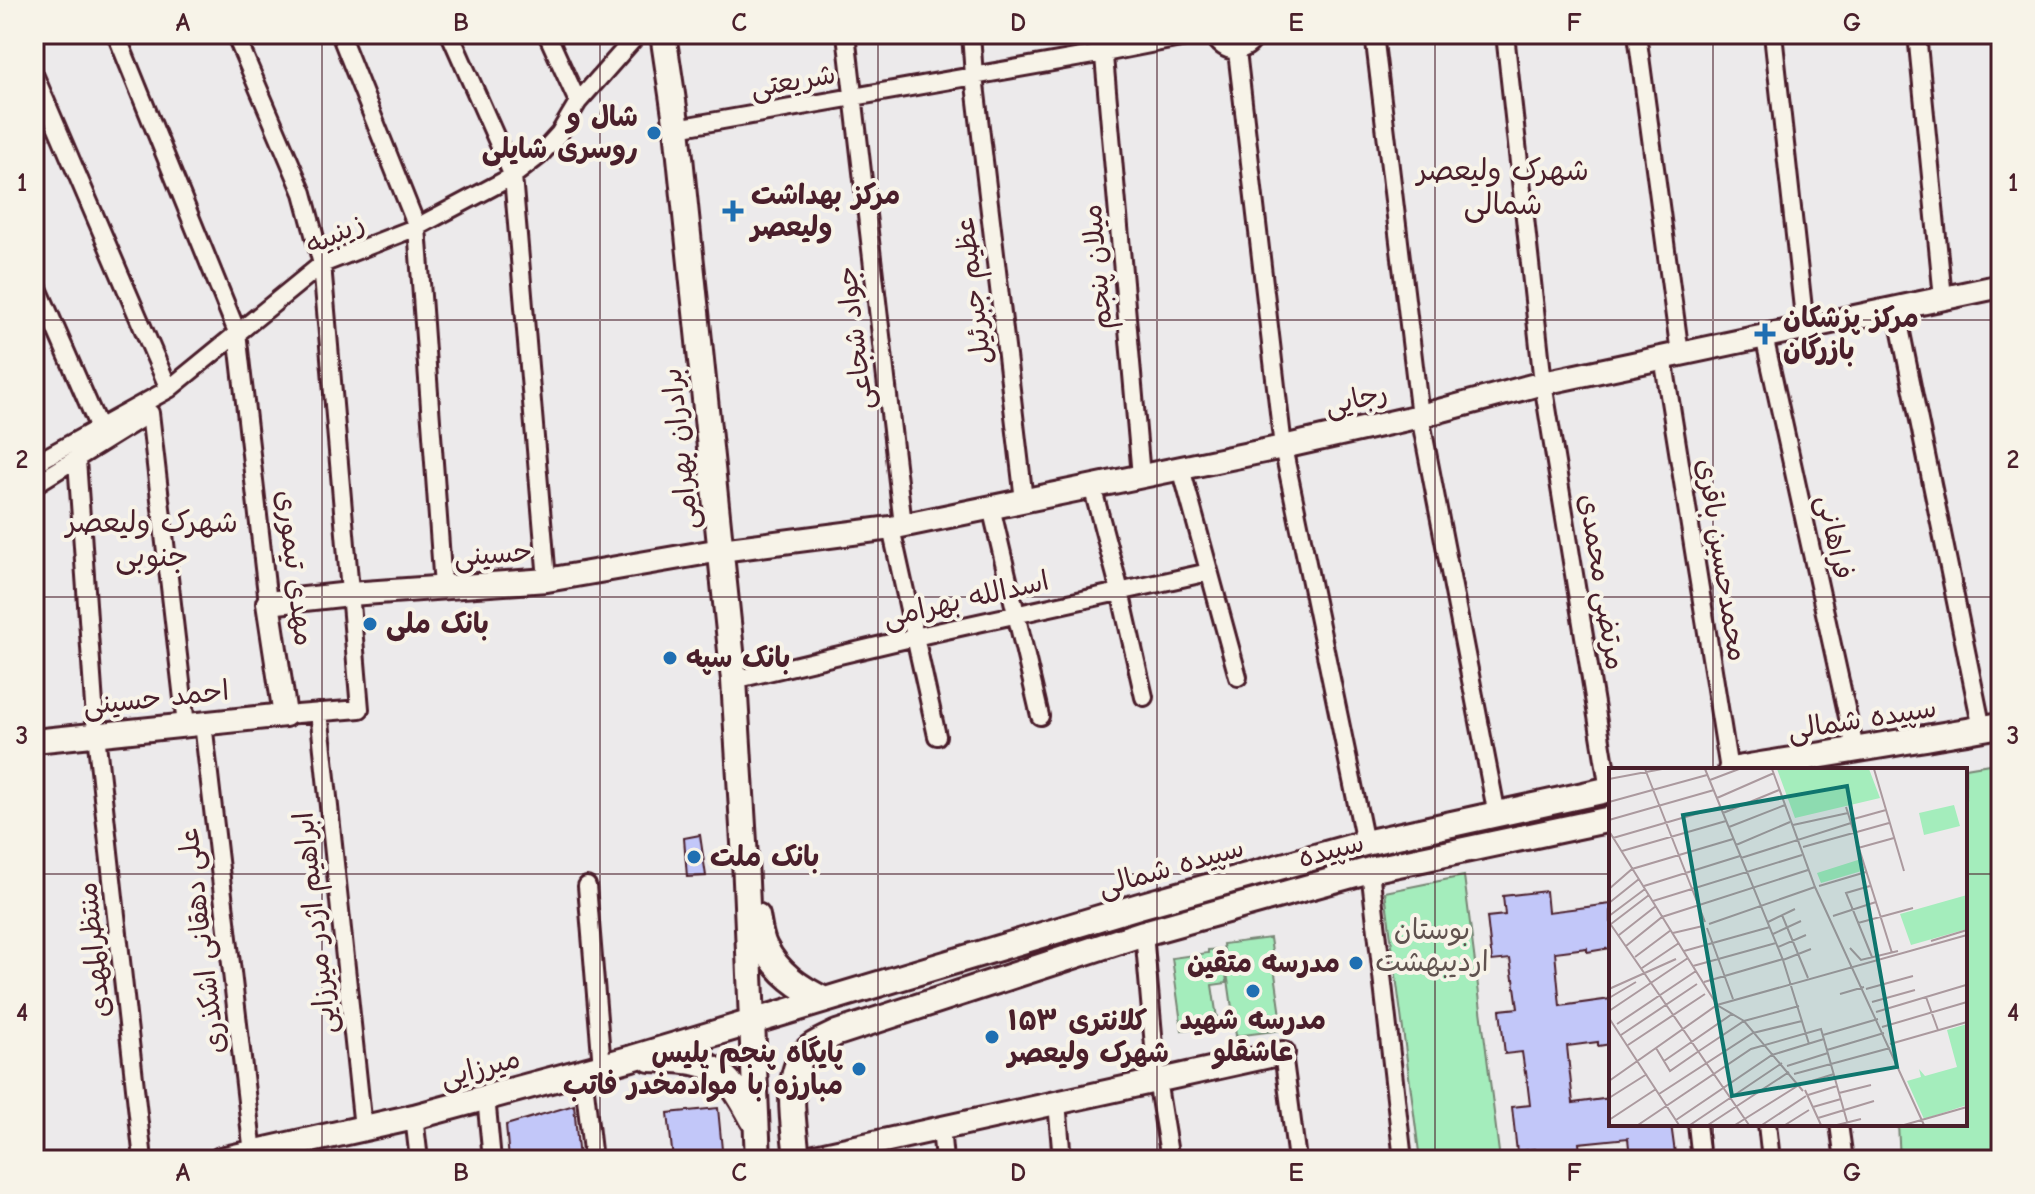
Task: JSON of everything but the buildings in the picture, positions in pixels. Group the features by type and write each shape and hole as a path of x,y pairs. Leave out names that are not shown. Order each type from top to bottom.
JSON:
{"main road":[{"name":"برادران بهرامی","path":"663,34 677,128 734,680 745,859"},
{"name":"سپیده شمالی","path":"1754,768 1828,762 1855,749 1992,727"},
{"name":"سپیده شمالی","path":"752,1021 1365,843 1609,790"},
{"name":"سپیده","path":"797,1156 792,1098 794,1075 801,1056 815,1044 837,1033 1144,933 1370,870 1609,819"},
{"path":"745,859 764,945 781,971 803,990 825,1000"},
{"path":"745,859 757,1144"},
{"path":"1257,874 1264,900"},
{"path":"1074,926 1081,953"},
{"name":"میرزایی","path":"221,1160 253,1153 301,1151 363,1128 593,1069 752,1021"},
{"path":"632,1058 691,1060 721,1073 734,1088 757,1144"},
{"path":"757,1144 762,1129 770,1124 784,1132 797,1156"}],"street":[{"name":"مهدی تیموری","path":"116,34 237,332 268,603 285,715"},
{"path":"235,34 303,193 322,264 360,709 285,715"},
{"path":"340,34 417,227 443,587"},
{"path":"450,34 513,176 547,580"},
{"path":"547,34 578,102"},
{"name":"زینبیه","path":"34,464 169,389 322,264 417,227 513,176 539,156 559,134 578,102 638,34"},
{"name":"جواد شجاعی","path":"846,34 897,526 915,637 937,736"},
{"name":"عظیم جبرئیل","path":"971,34 1024,500"},
{"name":"میلان پنجم","path":"1102,34 1141,476"},
{"name":"شریعتی","path":"677,128 1201,34"},
{"path":"1213,34 1224,48 1237,51 1251,44 1257,34"},
{"path":"1374,34 1420,416 1497,815"},
{"name":"مرتضی محمدی","path":"1505,34 1543,383 1609,784"},
{"name":"محمدحسین باقری","path":"1637,34 1672,356 1730,768"},
{"path":"1773,34 1805,327"},
{"path":"1917,34 1943,298"},
{"path":"1237,51 1283,447 1365,843"},
{"path":"34,74 169,389"},
{"path":"34,279 99,428"},
{"name":"رجایی","path":"721,550 897,526 991,507 1283,447 1420,416 1543,383 2000,288"},
{"path":"1896,308 1992,727"},
{"name":"فراهانی","path":"1764,336 1855,749"},
{"name":"علی دهقانی اشکذری","path":"77,460 150,413 253,1153"},
{"path":"34,485 77,460"},
{"name":"منتظرالمهدی","path":"77,460 96,734 143,1160"},
{"path":"1181,468 1238,677"},
{"path":"1092,486 1144,697"},
{"path":"991,507 1040,716"},
{"name":"حسینی","path":"268,603 547,580 721,550"},
{"name":"اسدالله بهرامی","path":"734,680 1209,572"},
{"name":"ابراهیم اژدر میرزایی","path":"319,712 363,1128"},
{"name":"احمد حسینی","path":"34,741 285,715"},
{"path":"1370,870 1403,1160"},
{"path":"587,886 593,1160"},
{"path":"1144,933 1157,1080 1170,1160"},
{"path":"797,1156 941,1128 1283,1053 1297,1160"},
{"path":"486,1097 492,1160"},
{"path":"1057,1102 1062,1160"},
{"path":"414,1117 419,1160"},
{"path":"1697,1126 1701,1160"},
{"path":"1767,1126 1771,1160"},
{"path":"1839,1126 1844,1160"},
{"path":"941,1128 944,1160"}],"green space":[{"path":"2001,762 2001,1160 1900,1160 1898,1126 1967,1126 1966,768"},
{"name":"بوستان اردیبهشت","path":"1464,876 1500,1160 1420,1160 1385,892"},
{"path":"1270,938 1283,1030 1236,1036 1223,944"},
{"path":"1223,949 1227,983 1212,985 1218,1025 1182,1030 1172,958"}],"place":[{"name":"شال و روسری شایلی","path":"654,133"},
{"name":"مرکز بهداشت ولیعصر","path":"733,211"},
{"name":"مرکز پزشکان بازرگان","path":"1765,334"},
{"name":"بانک ملی","path":"370,624"},
{"name":"بانک سپه","path":"670,658"},
{"name":"بانک ملت","path":"694,857"},
{"name":"مدرسه متقین","path":"1356,963"},
{"name":"مدرسه شهید عاشقلو","path":"1253,991"},
{"name":"کلانتری ۱۵۳ شهرک ولیعصر","path":"992,1037"},
{"name":"پایگاه پنجم پلیس مبارزه با موادمخدر فاتب","path":"859,1069"}],"district":[{"name":"شهرک ولیعصر شمالی","path":"1503,187"},
{"name":"شهرک ولیعصر جنوبی","path":"152,539"}]}
